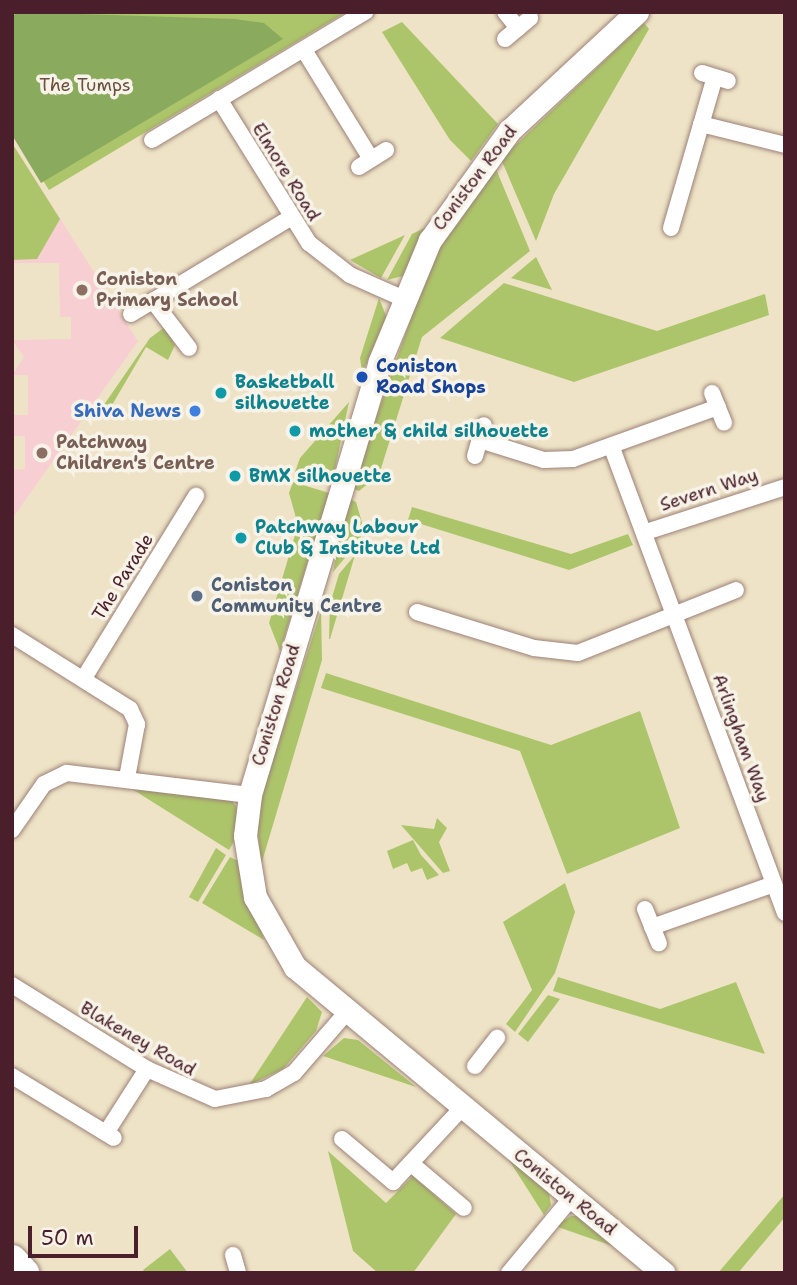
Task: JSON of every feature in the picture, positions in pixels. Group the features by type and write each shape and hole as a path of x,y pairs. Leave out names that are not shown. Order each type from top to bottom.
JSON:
{"highway":[{"path":"12,1260 24,1273"}],"street":[{"path":"152,141 365,12"},
{"path":"505,12 524,23 505,39"},
{"name":"Coniston Road","path":"637,12 548,91 484,161 443,217 402,298 250,795 247,862 260,909 295,967 461,1110 573,1196 664,1273"},
{"path":"304,50 365,163 386,150"},
{"path":"671,228 715,77"},
{"name":"Elmore Road","path":"219,99 289,218 334,265 402,298"},
{"path":"701,124 785,145"},
{"path":"131,314 289,218"},
{"path":"153,301 189,348"},
{"path":"480,440 544,460 612,448 715,400 724,423"},
{"name":"Arlingham Way","path":"612,448 646,532 785,914"},
{"name":"Severn Way","path":"646,532 785,487"},
{"name":"The Parade","path":"84,678 196,496"},
{"path":"417,612 561,653 596,649 736,590"},
{"path":"12,635 84,678 135,715 127,778"},
{"path":"12,830 54,776 127,778 250,795"},
{"path":"652,927 774,884"},
{"path":"645,909 659,943"},
{"name":"Blakeney Road","path":"12,985 147,1069 198,1095 248,1095 294,1073 346,1013"},
{"path":"475,1066 497,1038"},
{"path":"12,1076 110,1135 147,1069"},
{"path":"342,1139 393,1182 414,1166 461,1110"},
{"path":"414,1166 464,1208"},
{"path":"509,1273 573,1196"},
{"path":"233,1255 237,1272"}],"shaded area":[{"name":"Coniston Primary School","path":"12,143 138,341 12,519 14,470 25,469 25,436 12,436 12,415 28,415 28,375 12,375 24,357 12,340 71,339 71,317 60,317 59,263 12,263"}],"green space":[{"name":"The Tumps","path":"18,12 235,19 264,23 283,39 41,183 12,135 12,16"},
{"name":"The Tumps","path":"21,12 346,12 49,190 12,132"},
{"path":"402,22 498,124 471,161 450,140 382,32"},
{"path":"644,23 649,29 554,194 536,241 501,159"},
{"path":"12,143 60,219 37,259 12,260"},
{"path":"494,164 530,251 422,337 379,475 359,491 351,488 433,256"},
{"path":"433,224 403,276 387,280 412,234"},
{"path":"405,235 381,278 350,260"},
{"path":"536,257 552,290 511,278"},
{"path":"504,283 657,331 765,294 769,315 574,382 440,338"},
{"path":"379,298 388,321 362,372 360,358"},
{"path":"165,327 175,345 168,360 146,347 105,417 99,412 150,338"},
{"path":"349,402 332,483 295,472 300,458"},
{"path":"293,482 329,493 280,651 269,623 298,525 289,493"},
{"path":"347,498 356,502 363,526 360,540 333,572"},
{"path":"412,507 571,554 628,534 633,545 569,570 408,520"},
{"path":"355,555 329,639 330,604 339,574"},
{"path":"321,611 322,660 261,865 256,812"},
{"path":"326,673 551,745 640,711 680,828 567,874 520,751 321,688"},
{"path":"132,789 230,798 237,808 236,838 229,850"},
{"path":"437,818 447,828 439,842 450,871 443,873 401,825 434,829"},
{"path":"413,840 421,855 439,875 427,880 422,868 411,872 407,863 393,869 387,851"},
{"path":"216,848 226,855 198,902 189,897"},
{"path":"230,857 240,862 264,940 202,903"},
{"path":"565,883 575,912 555,973 515,1032 506,1024 532,990 503,922"},
{"path":"558,977 660,1009 736,982 765,1054 553,991"},
{"path":"548,995 560,999 528,1042 518,1034"},
{"path":"307,997 322,1012 316,1031 283,1069 249,1085"},
{"path":"344,1038 358,1040 416,1087 323,1056"},
{"path":"502,1149 548,1188 551,1205 544,1215"},
{"path":"328,1151 386,1203 413,1176 456,1214 413,1273 378,1273 353,1251"},
{"path":"785,1194 785,1217 738,1273 718,1273"},
{"path":"571,1216 580,1216 621,1249 555,1226"},
{"path":"170,1249 188,1273 145,1273 143,1270"}],"place":[{"name":"Coniston Primary School","path":"82,290"},
{"name":"Coniston Road Shops","path":"362,377"},
{"name":"Basketball silhouette","path":"221,393"},
{"name":"Shiva News","path":"195,411"},
{"name":"mother & child silhouette","path":"295,431"},
{"name":"Patchway Children's Centre","path":"42,453"},
{"name":"BMX silhouette","path":"235,476"},
{"name":"Patchway Labour Club & Institute Ltd","path":"241,538"},
{"name":"Coniston Community Centre","path":"197,596"}]}
